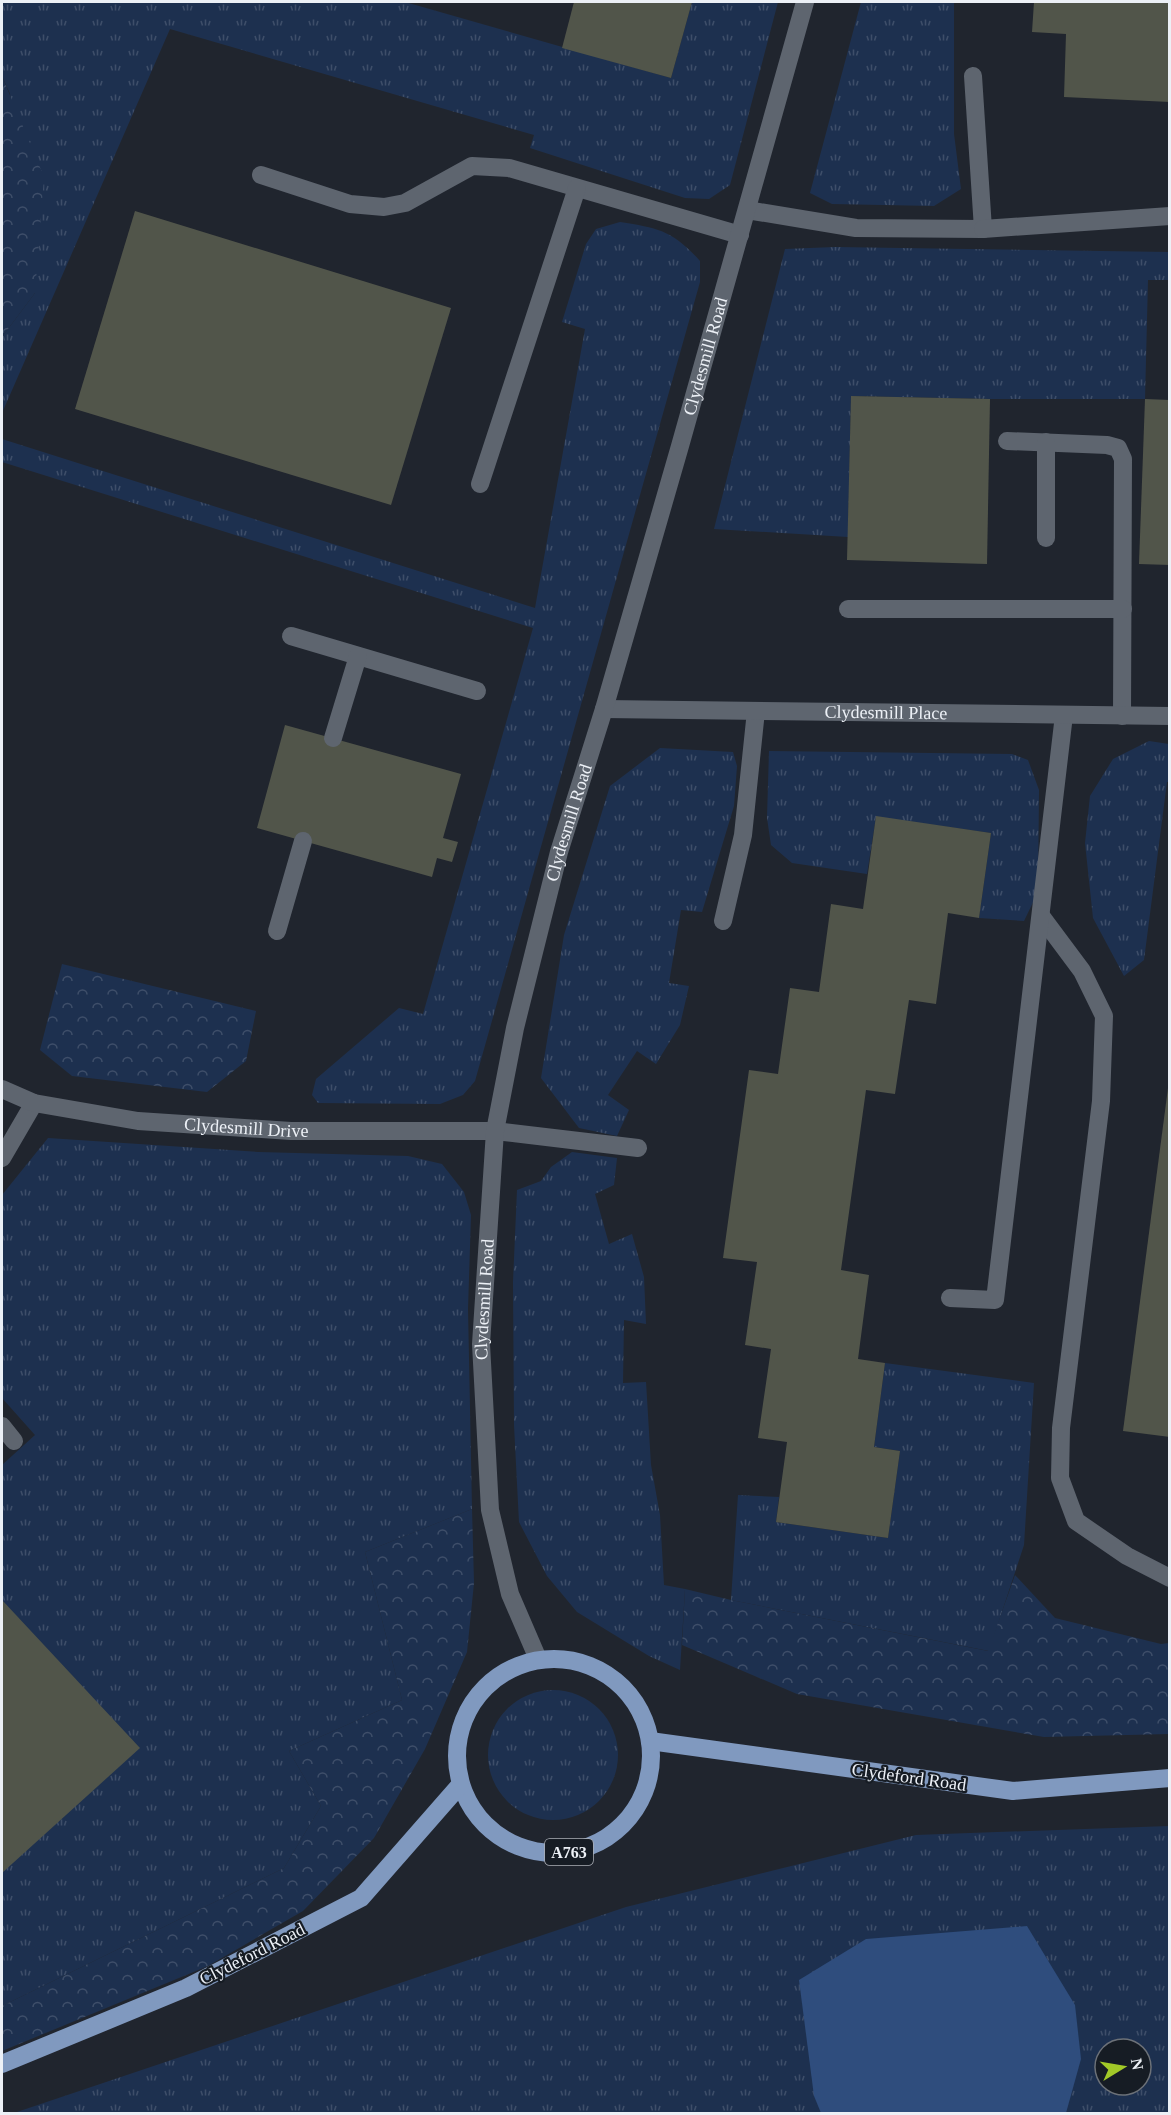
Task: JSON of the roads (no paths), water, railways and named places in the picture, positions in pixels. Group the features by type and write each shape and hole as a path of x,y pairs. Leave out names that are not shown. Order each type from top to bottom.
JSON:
{"main road":[{"name":"A763","path":"538,1659 569,1659 598,1669 623,1687 641,1712 650,1741 650,1774 639,1804 619,1830 591,1847 559,1854 527,1851 498,1837 475,1814 460,1785 456,1752 463,1719 480,1691 507,1670 538,1659"},
{"name":"Clydeford Road","path":"650,1741 1013,1791 1170,1779"},
{"name":"Clydeford Road","path":"2,2064 186,1988 361,1898 460,1785"}],"street":[{"name":"Clydesmill Road","path":"538,1659 510,1594 490,1510 481,1344 495,1131 515,1028 559,852 604,709 805,2"},
{"path":"973,76 983,230"},
{"path":"261,175 350,204 384,207 405,203 472,166 509,168 740,235"},
{"path":"480,484 577,188"},
{"path":"747,210 856,228 983,230 1170,216"},
{"path":"1007,441 1107,445 1118,448 1123,459 1122,716"},
{"path":"1046,442 1046,538"},
{"path":"848,609 1123,609"},
{"path":"291,636 477,692"},
{"path":"333,738 358,656"},
{"name":"Clydesmill Place","path":"604,709 1170,716"},
{"path":"723,921 743,835 756,711"},
{"path":"950,1298 995,1300 1064,715"},
{"path":"277,931 303,841"},
{"path":"1041,916 1082,971 1104,1016 1101,1101 1061,1428 1060,1478 1076,1521 1127,1556 1170,1578"},
{"name":"Clydesmill Drive","path":"2,1089 34,1103 138,1121 291,1131 495,1131 638,1148"},
{"path":"2,1158 34,1103"},
{"path":"2,1426 14,1441"}]}
